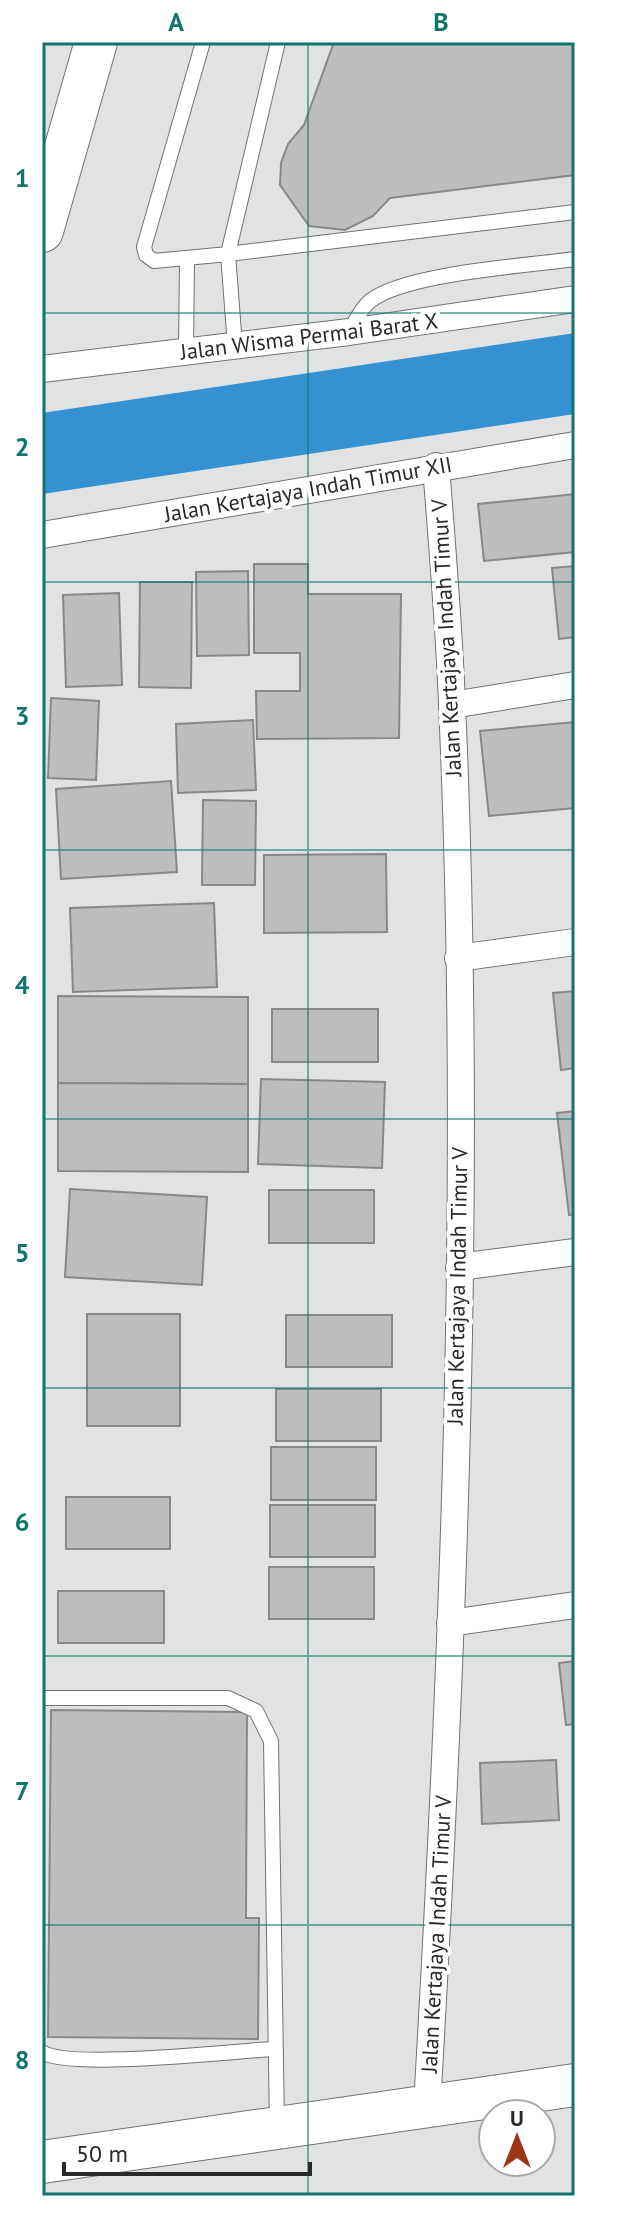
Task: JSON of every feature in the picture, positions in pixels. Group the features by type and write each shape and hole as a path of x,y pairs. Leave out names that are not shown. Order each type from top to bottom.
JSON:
{"main road":[{"path":"42,231 96,42"},
{"path":"42,2162 575,2085"}],"street":[{"name":"Jalan Wisma Permai Barat X","path":"42,369 349,332 575,299"},
{"name":"Jalan Kertajaya Indah Timur XII","path":"42,535 436,466 575,445"},
{"name":"Jalan Kertajaya Indah Timur V","path":"427,2106 450,1623 459,1267 458,958 452,705 436,466"},
{"path":"452,705 575,685"},
{"path":"458,958 575,942"},
{"path":"459,1267 575,1252"},
{"path":"450,1623 575,1605"}],"lane":[{"path":"203,42 144,247 146,255 154,261 187,260 575,212"},
{"path":"235,346 228,254 278,42"},
{"path":"349,332 367,303 388,290 575,259"},
{"path":"186,352 187,260"},
{"path":"42,1698 228,1698 256,1711 271,1741 273,2049 277,2128"},
{"path":"42,2052 80,2059 273,2049"}],"water":[{"path":"575,333 575,414 42,494 42,413"}],"building":[{"path":"334,42 575,42 575,175 390,198 373,216 345,230 309,226 280,185 281,163 288,144 304,125"},
{"path":"575,494 575,552 484,561 478,504"},
{"path":"254,564 308,564 308,594 401,594 399,738 257,739 256,691 300,691 300,653 254,653"},
{"path":"575,566 575,637 559,639 552,568"},
{"path":"248,571 249,655 197,656 196,572"},
{"path":"140,582 192,582 191,688 139,687"},
{"path":"119,593 122,685 66,687 63,595"},
{"path":"51,698 99,701 96,780 48,778"},
{"path":"253,720 256,790 178,793 176,724"},
{"path":"575,722 575,808 489,816 480,731"},
{"path":"171,781 177,872 61,879 56,789"},
{"path":"203,800 256,801 255,885 202,885"},
{"path":"386,854 387,932 264,933 264,855"},
{"path":"214,903 217,987 73,992 70,908"},
{"path":"575,991 575,1068 561,1070 553,993"},
{"path":"58,996 248,997 248,1084 58,1083"},
{"path":"272,1009 378,1009 378,1062 272,1062"},
{"path":"261,1079 385,1082 382,1168 258,1164"},
{"path":"58,1083 248,1084 248,1172 58,1171"},
{"path":"575,1111 575,1214 569,1215 557,1113"},
{"path":"70,1189 207,1197 202,1285 65,1277"},
{"path":"269,1190 374,1190 374,1243 269,1243"},
{"path":"87,1314 180,1314 180,1426 87,1426"},
{"path":"286,1315 392,1315 392,1367 286,1367"},
{"path":"276,1389 381,1389 381,1441 276,1441"},
{"path":"271,1447 376,1447 376,1500 271,1500"},
{"path":"66,1497 170,1497 170,1549 66,1549"},
{"path":"270,1505 375,1505 375,1557 270,1557"},
{"path":"269,1567 374,1567 374,1619 269,1619"},
{"path":"58,1591 164,1591 164,1643 58,1643"},
{"path":"575,1661 575,1724 566,1725 559,1663"},
{"path":"51,1710 247,1712 246,1918 259,1918 258,2039 48,2037"},
{"path":"556,1760 559,1820 482,1824 480,1763"}]}
